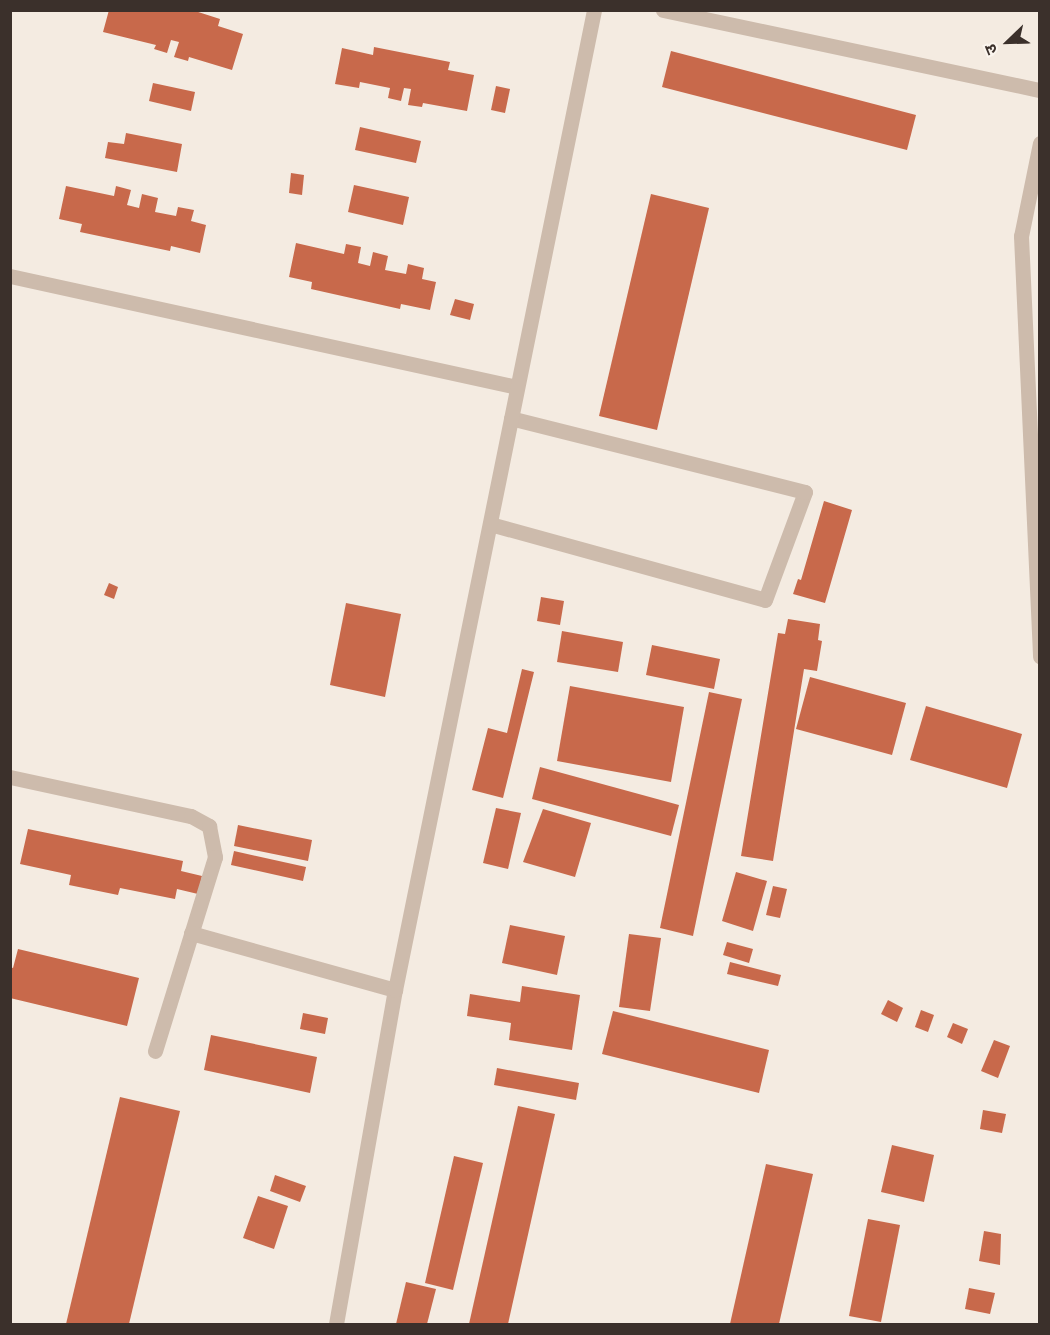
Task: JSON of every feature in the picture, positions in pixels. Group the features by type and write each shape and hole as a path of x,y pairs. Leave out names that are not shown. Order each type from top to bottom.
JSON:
{"street":[{"path":"336,1324 394,990 594,10"},
{"path":"663,10 1040,90"},
{"path":"1040,142 1021,236 1040,657"},
{"path":"10,276 517,387"},
{"path":"490,524 765,600 805,492 511,418"},
{"path":"10,777 191,816 209,826 215,857 155,1051"},
{"path":"191,933 394,990"}],"building":[{"path":"109,10 192,10 220,19 218,26 243,34 232,70 189,57 188,61 174,57 179,42 171,40 167,53 154,49 156,45 103,32"},
{"path":"374,47 450,62 448,70 474,75 467,111 423,103 422,107 408,105 411,89 404,88 401,101 388,98 390,88 360,82 359,88 335,84 342,48 373,55"},
{"path":"671,51 916,115 907,150 662,87"},
{"path":"153,83 195,92 191,111 149,101"},
{"path":"496,86 510,89 505,113 491,110"},
{"path":"360,127 421,141 416,163 355,150"},
{"path":"126,133 182,144 177,172 105,158 108,142 124,144"},
{"path":"291,173 304,175 302,195 289,193"},
{"path":"354,185 409,197 403,225 348,212"},
{"path":"66,186 114,196 116,186 131,190 127,205 139,208 142,194 158,198 155,212 176,216 178,207 194,210 191,221 206,225 200,253 171,246 170,251 80,232 82,224 59,219"},
{"path":"651,194 709,208 657,430 599,416"},
{"path":"296,243 344,254 346,244 361,247 358,263 370,266 373,252 388,256 385,270 406,274 408,264 424,268 422,279 436,282 430,310 401,304 400,309 311,289 312,282 289,277"},
{"path":"455,299 474,304 470,320 450,315"},
{"path":"824,501 852,510 825,603 793,594 798,579 801,580"},
{"path":"109,583 118,587 114,599 104,595"},
{"path":"541,597 564,601 560,625 537,621"},
{"path":"346,603 401,614 385,697 330,685"},
{"path":"788,619 820,624 818,640 822,641 817,671 804,669 773,861 741,856 778,633 785,634"},
{"path":"562,631 623,642 618,672 557,662"},
{"path":"652,645 720,659 714,689 646,675"},
{"path":"522,669 534,672 503,798 472,790 488,728 507,733"},
{"path":"810,677 906,703 892,755 796,729"},
{"path":"570,686 684,707 671,782 557,761"},
{"path":"709,692 742,699 693,936 660,928"},
{"path":"926,706 1022,734 1007,788 910,760"},
{"path":"540,767 679,805 671,836 532,799"},
{"path":"496,808 521,813 508,869 483,863"},
{"path":"543,809 591,823 575,877 523,862"},
{"path":"238,825 312,840 308,861 234,846"},
{"path":"28,829 183,861 181,871 202,876 198,894 177,889 175,899 120,888 118,895 69,885 71,875 20,864"},
{"path":"234,851 306,867 303,881 231,865"},
{"path":"736,872 767,881 753,931 722,921"},
{"path":"773,886 787,889 780,918 766,915"},
{"path":"510,925 565,936 557,975 502,963"},
{"path":"629,934 661,938 650,1011 619,1007"},
{"path":"727,942 753,949 749,963 723,955"},
{"path":"18,949 139,978 127,1026 10,998 10,967 13,968"},
{"path":"730,962 781,975 778,986 727,974"},
{"path":"522,986 580,995 572,1050 509,1040 511,1023 467,1016 470,994 520,1002"},
{"path":"888,1000 903,1008 897,1022 881,1014"},
{"path":"921,1010 934,1015 928,1032 915,1027"},
{"path":"613,1011 769,1050 759,1093 602,1054"},
{"path":"303,1013 328,1018 325,1034 300,1029"},
{"path":"953,1023 968,1029 962,1044 947,1037"},
{"path":"211,1035 317,1057 310,1093 204,1070"},
{"path":"994,1040 1010,1046 998,1078 981,1071"},
{"path":"497,1068 579,1083 576,1100 494,1085"},
{"path":"120,1097 180,1111 129,1324 66,1324"},
{"path":"518,1106 555,1114 508,1324 469,1324"},
{"path":"983,1110 1006,1114 1002,1133 980,1129"},
{"path":"892,1145 934,1155 924,1202 881,1192"},
{"path":"454,1156 483,1163 453,1290 425,1283"},
{"path":"766,1164 813,1174 779,1324 730,1324"},
{"path":"275,1175 306,1186 300,1202 270,1191"},
{"path":"258,1196 288,1206 274,1249 243,1238"},
{"path":"868,1219 900,1225 881,1322 849,1316"},
{"path":"984,1231 1001,1234 1000,1265 979,1261"},
{"path":"406,1282 436,1289 427,1324 396,1324"},
{"path":"969,1288 995,1293 990,1314 965,1309"}]}
